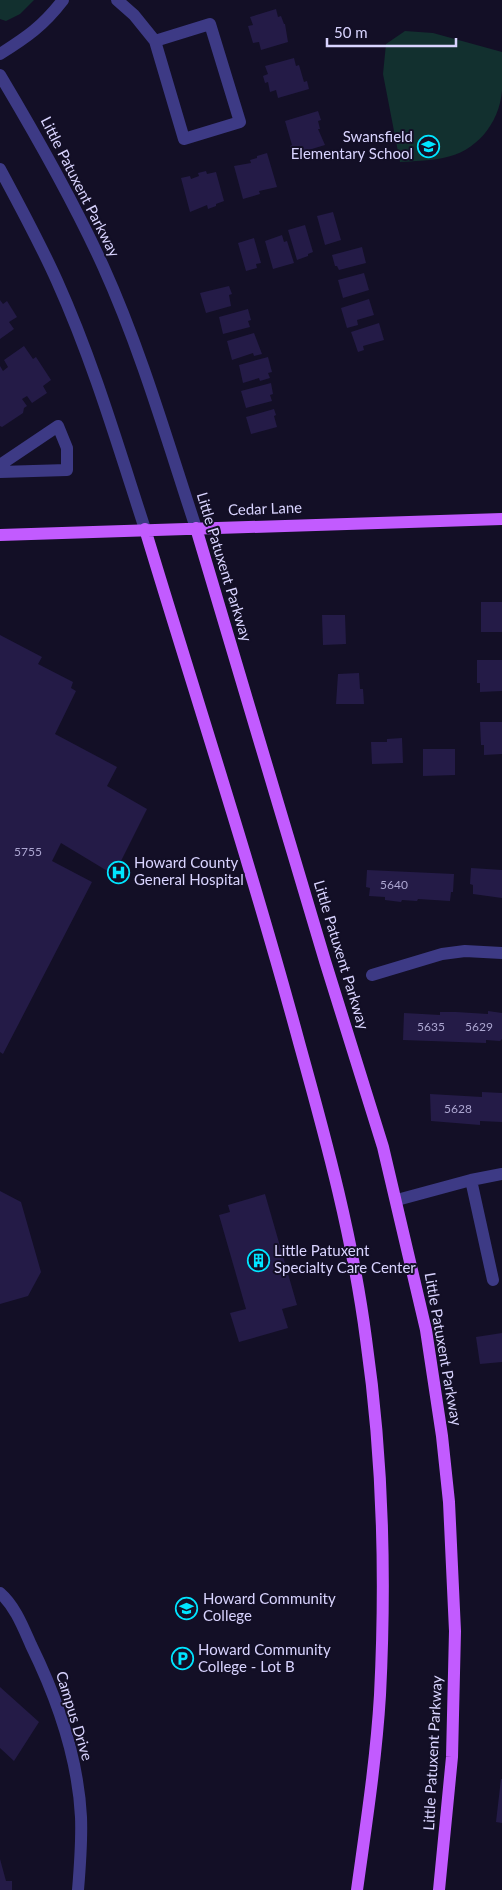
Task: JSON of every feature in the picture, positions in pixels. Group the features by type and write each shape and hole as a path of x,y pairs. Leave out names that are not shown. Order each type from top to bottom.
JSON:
{"main road":[{"name":"Cedar Lane","path":"0,535 502,519"},
{"name":"Little Patuxent Parkway","path":"196,528 325,961 383,1147 397,1200 426,1330 442,1436 449,1502 455,1631 452,1766 439,1890"},
{"path":"145,529 281,975 331,1158 356,1274 366,1338 378,1444 382,1510 382,1636 375,1756 368,1821 357,1890"}],"street":[{"path":"0,54 35,32 50,18 63,0"},
{"path":"117,0 134,15 154,41 184,139 240,122 210,24 154,41"},
{"name":"Little Patuxent Parkway","path":"0,75 72,202 103,267 141,364 196,528"},
{"path":"0,169 53,274 80,340 112,426 145,529"},
{"path":"0,465 58,426 67,448 67,470 0,472"},
{"path":"372,975 442,954 465,951 502,953"},
{"path":"397,1200 471,1180 502,1174"},
{"path":"471,1180 493,1280"},
{"name":"Campus Drive","path":"0,1593 18,1616 42,1667 58,1708 69,1745 81,1816 82,1844 78,1890"}],"green space":[{"path":"0,0 34,0 20,14 6,21 0,19"},
{"path":"405,31 433,33 502,52 502,91 496,115 484,135 466,150 455,155 432,160 400,162 383,74 386,44"}],"building":[{"path":"276,9 278,17 281,16 285,24 288,42 261,50 259,42 253,43 248,26 253,25 250,17"},
{"path":"294,58 296,66 299,65 304,82 307,81 309,89 278,98 276,90 270,92 268,82 265,83 263,76 268,74 265,66"},
{"path":"318,111 321,120 318,121 320,129 318,129 325,145 292,155 290,146 292,145 285,121"},
{"path":"267,153 277,187 259,191 260,194 243,199 234,166 251,163 250,160"},
{"path":"206,171 207,174 216,172 224,201 208,209 207,205 190,212 181,178 190,176 191,179 199,176 198,173"},
{"path":"333,212 341,240 325,245 317,216"},
{"path":"305,225 313,252 297,260 288,230"},
{"path":"282,235 284,242 287,241 294,263 273,269 265,241"},
{"path":"254,238 261,263 256,264 257,268 246,271 238,243"},
{"path":"362,247 366,263 339,270 335,266 332,255"},
{"path":"364,273 369,290 343,298 338,280"},
{"path":"229,286 232,294 229,295 231,306 206,313 200,293"},
{"path":"369,299 374,315 357,320 358,325 347,328 341,308"},
{"path":"0,300 3,304 7,301 17,317 9,322 14,329 0,339"},
{"path":"248,309 251,320 248,321 250,327 223,334 219,317"},
{"path":"379,323 384,340 363,346 364,350 358,352 351,332"},
{"path":"254,333 262,354 254,356 253,353 232,360 227,341"},
{"path":"24,346 33,359 36,357 51,380 43,386 47,393 32,403 27,396 22,399 27,406 24,408 23,413 2,427 0,426 0,366 3,371 8,367 4,360"},
{"path":"268,357 272,372 268,373 270,378 260,381 259,378 243,383 239,365"},
{"path":"271,383 273,394 270,395 272,401 246,408 241,391"},
{"path":"274,409 277,427 251,434 246,417"},
{"path":"481,602 502,602 502,632 481,632"},
{"path":"322,615 345,615 346,644 323,645"},
{"path":"0,635 42,657 38,664 73,682 71,688 76,691 55,734 117,767 107,786 147,809 114,875 61,843 52,861 92,882 3,1054 0,1052"},
{"path":"477,660 502,660 502,691 480,692 480,683 477,683"},
{"path":"359,673 360,689 363,689 364,704 336,704 338,674"},
{"path":"480,722 502,722 502,754 484,755 484,745 481,745"},
{"path":"402,738 403,763 372,764 371,742 387,742 387,739"},
{"path":"423,749 455,749 455,775 423,776"},
{"path":"471,868 502,870 502,898 473,894 473,885 470,884"},
{"path":"367,870 454,874 453,892 451,892 450,901 418,899 417,901 402,900 401,902 385,900 385,897 369,896 370,888 366,887"},
{"path":"488,1011 502,1013 502,1039 500,1041 486,1040 486,1043 403,1040 404,1013 440,1015 440,1012 456,1012 488,1014"},
{"path":"482,1092 502,1093 502,1122 480,1121 480,1125 431,1121 430,1094 482,1097"},
{"path":"0,1191 21,1202 41,1272 28,1296 0,1304"},
{"name":"Little Patuxent Specialty Care Center","path":"265,1194 297,1305 282,1309 288,1328 239,1342 230,1313 246,1309 219,1215 230,1212 228,1205"},
{"path":"502,1333 502,1362 480,1364 476,1337"},
{"path":"0,1687 39,1722 14,1761 0,1748"},
{"path":"502,1779 502,1823 496,1822"},
{"path":"0,1859 6,1881 12,1881 12,1890 0,1890"}],"place":[{"name":"Swansfield Elementary School","path":"429,146"},
{"name":"Howard County General Hospital","path":"118,872"},
{"name":"Little Patuxent Specialty Care Center","path":"258,1260"},
{"name":"Howard Community College","path":"187,1608"},
{"name":"Howard Community College - Lot B","path":"182,1659"}]}
